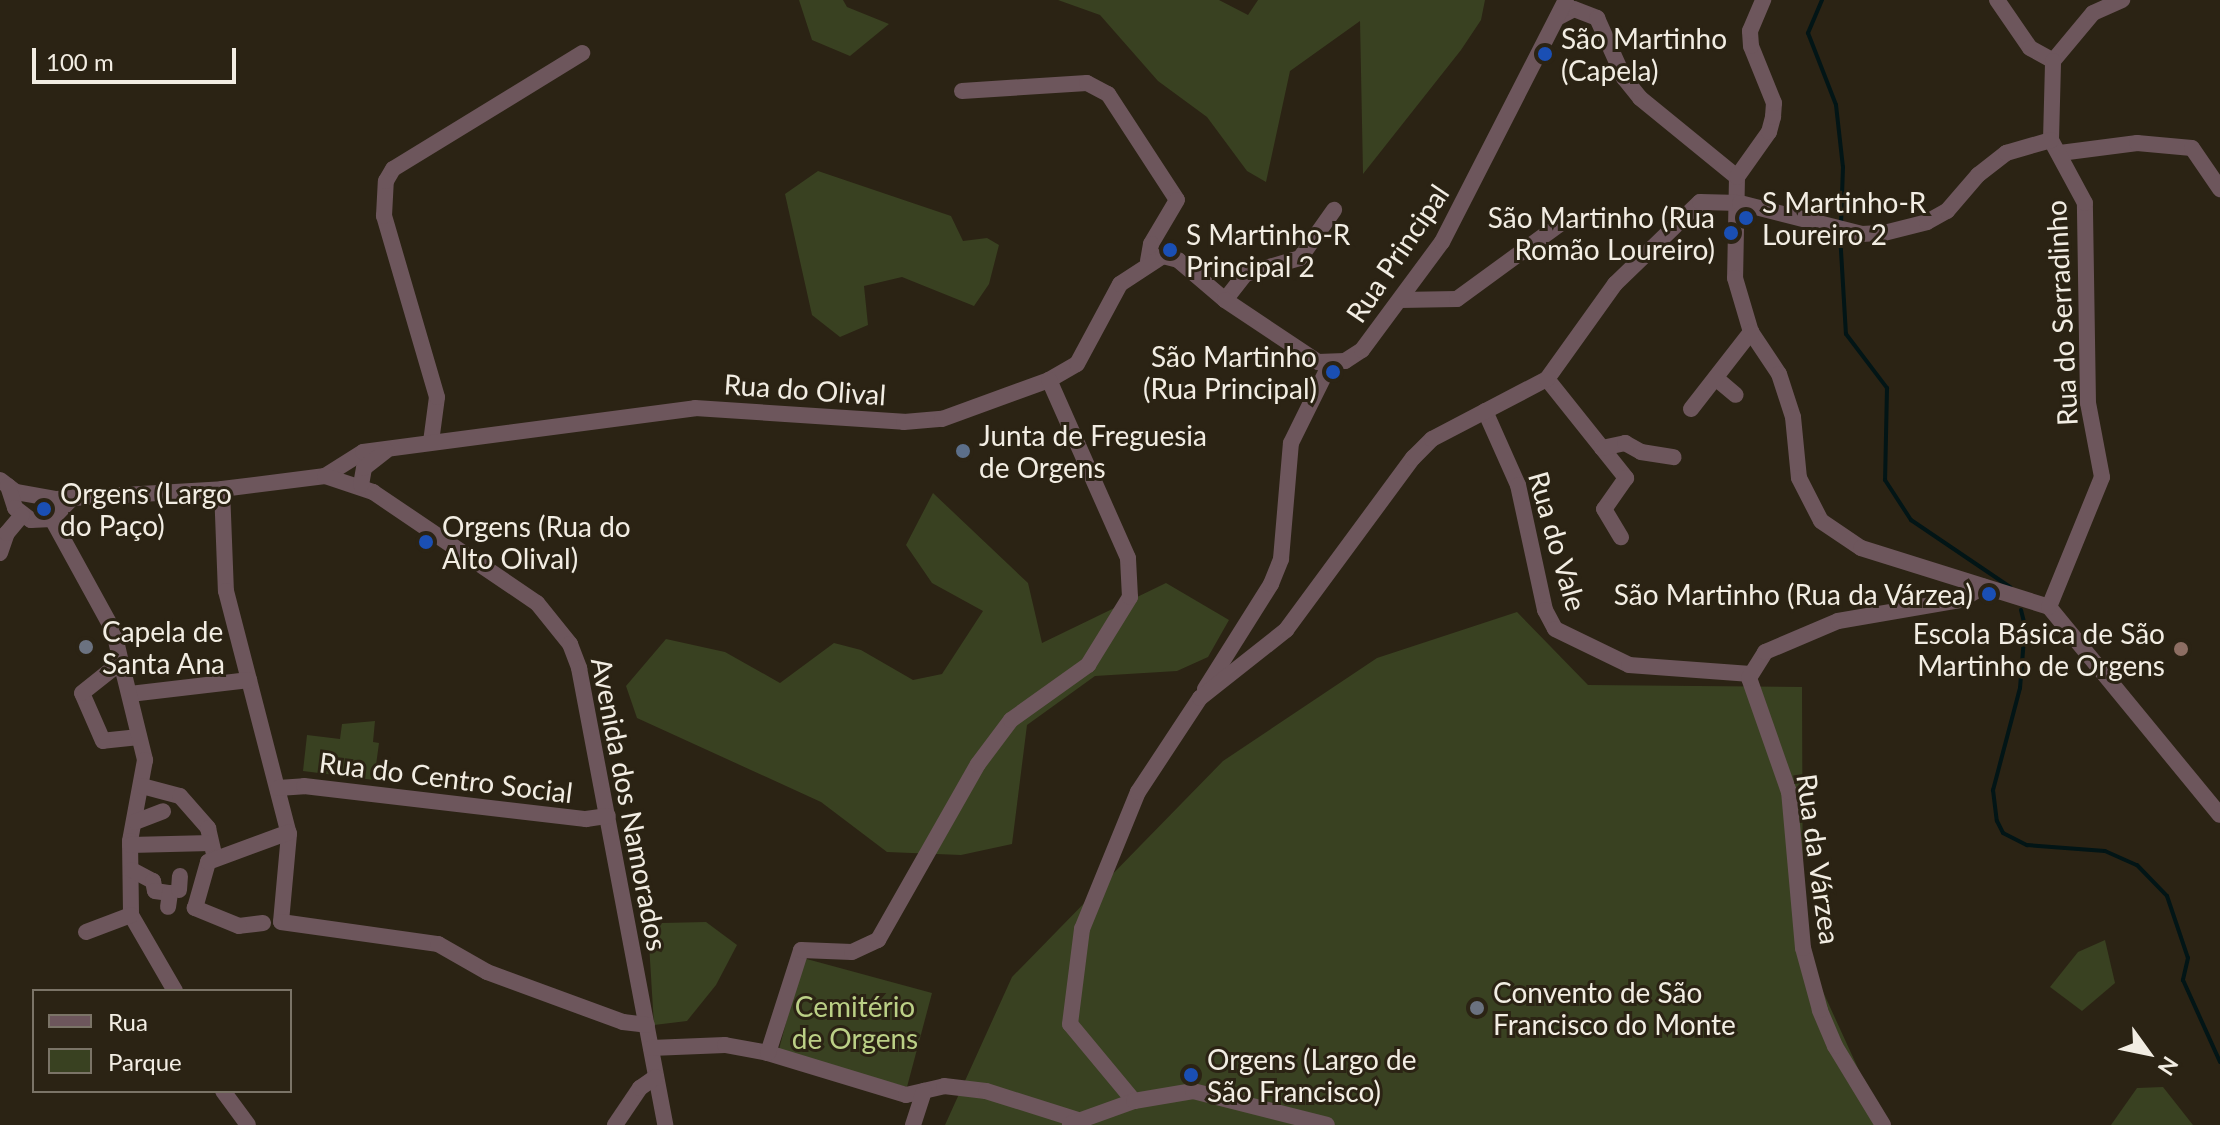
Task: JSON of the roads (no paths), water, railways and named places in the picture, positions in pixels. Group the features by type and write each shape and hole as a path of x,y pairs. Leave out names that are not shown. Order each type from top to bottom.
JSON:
{"street":[{"name":"Rua Principal","path":"1330,364 1362,350 1449,229 1566,0"},
{"path":"1763,0 1750,31 1774,103 1773,117 1769,132 1737,177 1740,203 1735,278 1751,332 1779,374 1793,417 1799,478 1821,521 1861,548 2049,607 2220,815"},
{"path":"1997,0 2030,48 2053,61 2093,7 2122,0"},
{"path":"1557,19 1574,9 1597,18 1624,78 1640,98 1737,177"},
{"path":"431,442 437,397 384,216 386,181 393,169 582,53"},
{"name":"Rua do Serradinho","path":"2049,607 2102,477 2088,403 2085,203 2056,146 2053,61"},
{"path":"962,91 1087,83 1108,94 1177,200 1151,244 1148,261 1163,256 1178,260 1225,300 1318,362 1330,364 1291,443 1281,559 1271,584 1138,792 1082,929 1070,1024 1134,1101"},
{"path":"1200,698 1286,630 1333,561 1432,439 1547,379 1615,284 1700,202 1740,203 1850,231 1884,233 1927,222 1947,211 1978,175 2006,153 2056,146 2137,143 2192,148 2220,189"},
{"path":"1225,300 1245,274 1300,258 1334,210"},
{"path":"1400,300 1457,299 1564,221"},
{"name":"Rua do Olival","path":"325,476 363,452 395,446 695,408 782,417 938,419 1049,380 1088,351 1120,284 1148,261"},
{"path":"1691,409 1718,380 1751,332"},
{"path":"1547,379 1626,478 1604,509 1621,537"},
{"path":"768,1053 801,950 852,952 878,940 978,764 1011,720 1088,665 1130,597 1128,558 1049,380"},
{"path":"1718,380 1736,395"},
{"name":"Rua do Vale","path":"1485,411 1518,485 1545,610 1555,629 1629,665 1751,674"},
{"path":"1602,448 1625,443 1641,452 1674,457"},
{"path":"361,485 364,468 395,446"},
{"name":"Avenida dos Namorados","path":"4,483 37,498 222,489 325,476 361,485 537,603 570,644 608,816 665,1125"},
{"path":"4,483 22,515"},
{"path":"222,489 226,591 289,832 281,922 438,944 487,972 623,1022 647,1025"},
{"path":"52,519 73,497"},
{"path":"22,515 52,519"},
{"path":"0,553 7,533 22,515"},
{"path":"52,519 114,632 145,760 130,845 131,915 174,989"},
{"path":"1751,674 1765,652 1838,621 1961,600 1983,587"},
{"path":"121,662 82,693 103,741 139,737"},
{"name":"Rua da Várzea","path":"1751,674 1789,792 1803,948 1820,1010 1883,1125"},
{"path":"130,694 249,680"},
{"path":"142,786 175,792 208,828 213,850 195,908 225,922 263,923"},
{"name":"Rua do Centro Social","path":"278,788 304,786 586,819 608,816"},
{"path":"135,822 163,811"},
{"path":"130,845 213,850 289,832"},
{"path":"132,870 153,881 155,891 200,893"},
{"path":"86,932 131,915"},
{"path":"651,1048 725,1045 768,1053 906,1095 944,1086 986,1091 1073,1123 1134,1101 1209,1092 1327,1125"},
{"path":"615,1125 640,1088 656,1077"},
{"path":"913,1125 924,1091"},
{"path":"224,1093 248,1125"}],"waterway":[{"path":"1822,0 1808,33 1836,105 1843,167 1841,225"},
{"path":"1840,234 1846,334 1887,388 1885,480 1911,520 2010,587"},
{"path":"2021,610 2025,626 2020,688 1993,790 1997,821 2003,833 2027,845 2105,851 2137,865 2167,896 2188,958 2183,980 2220,1062"}],"place":[{"name":"São Martinho (Capela)","path":"1545,54"},
{"name":"S Martinho-R Loureiro 2","path":"1746,218"},
{"name":"São Martinho (Rua Romão Loureiro)","path":"1731,233"},
{"name":"S Martinho-R Principal 2","path":"1170,250"},
{"name":"São Martinho (Rua Principal)","path":"1333,372"},
{"name":"Junta de Freguesia de Orgens","path":"963,451"},
{"name":"Orgens (Largo do Paço)","path":"44,509"},
{"name":"Orgens (Rua do Alto Olival)","path":"426,542"},
{"name":"São Martinho (Rua da Várzea)","path":"1989,594"},
{"name":"Capela de Santa Ana","path":"86,647"},
{"name":"Escola Básica de São Martinho de Orgens","path":"2181,649"},
{"name":"Convento de São Francisco do Monte","path":"1477,1008"},
{"name":"Orgens (Largo de São Francisco)","path":"1191,1075"}],"park label":[{"name":"Cemitério de Orgens","path":"855,1022"}]}
